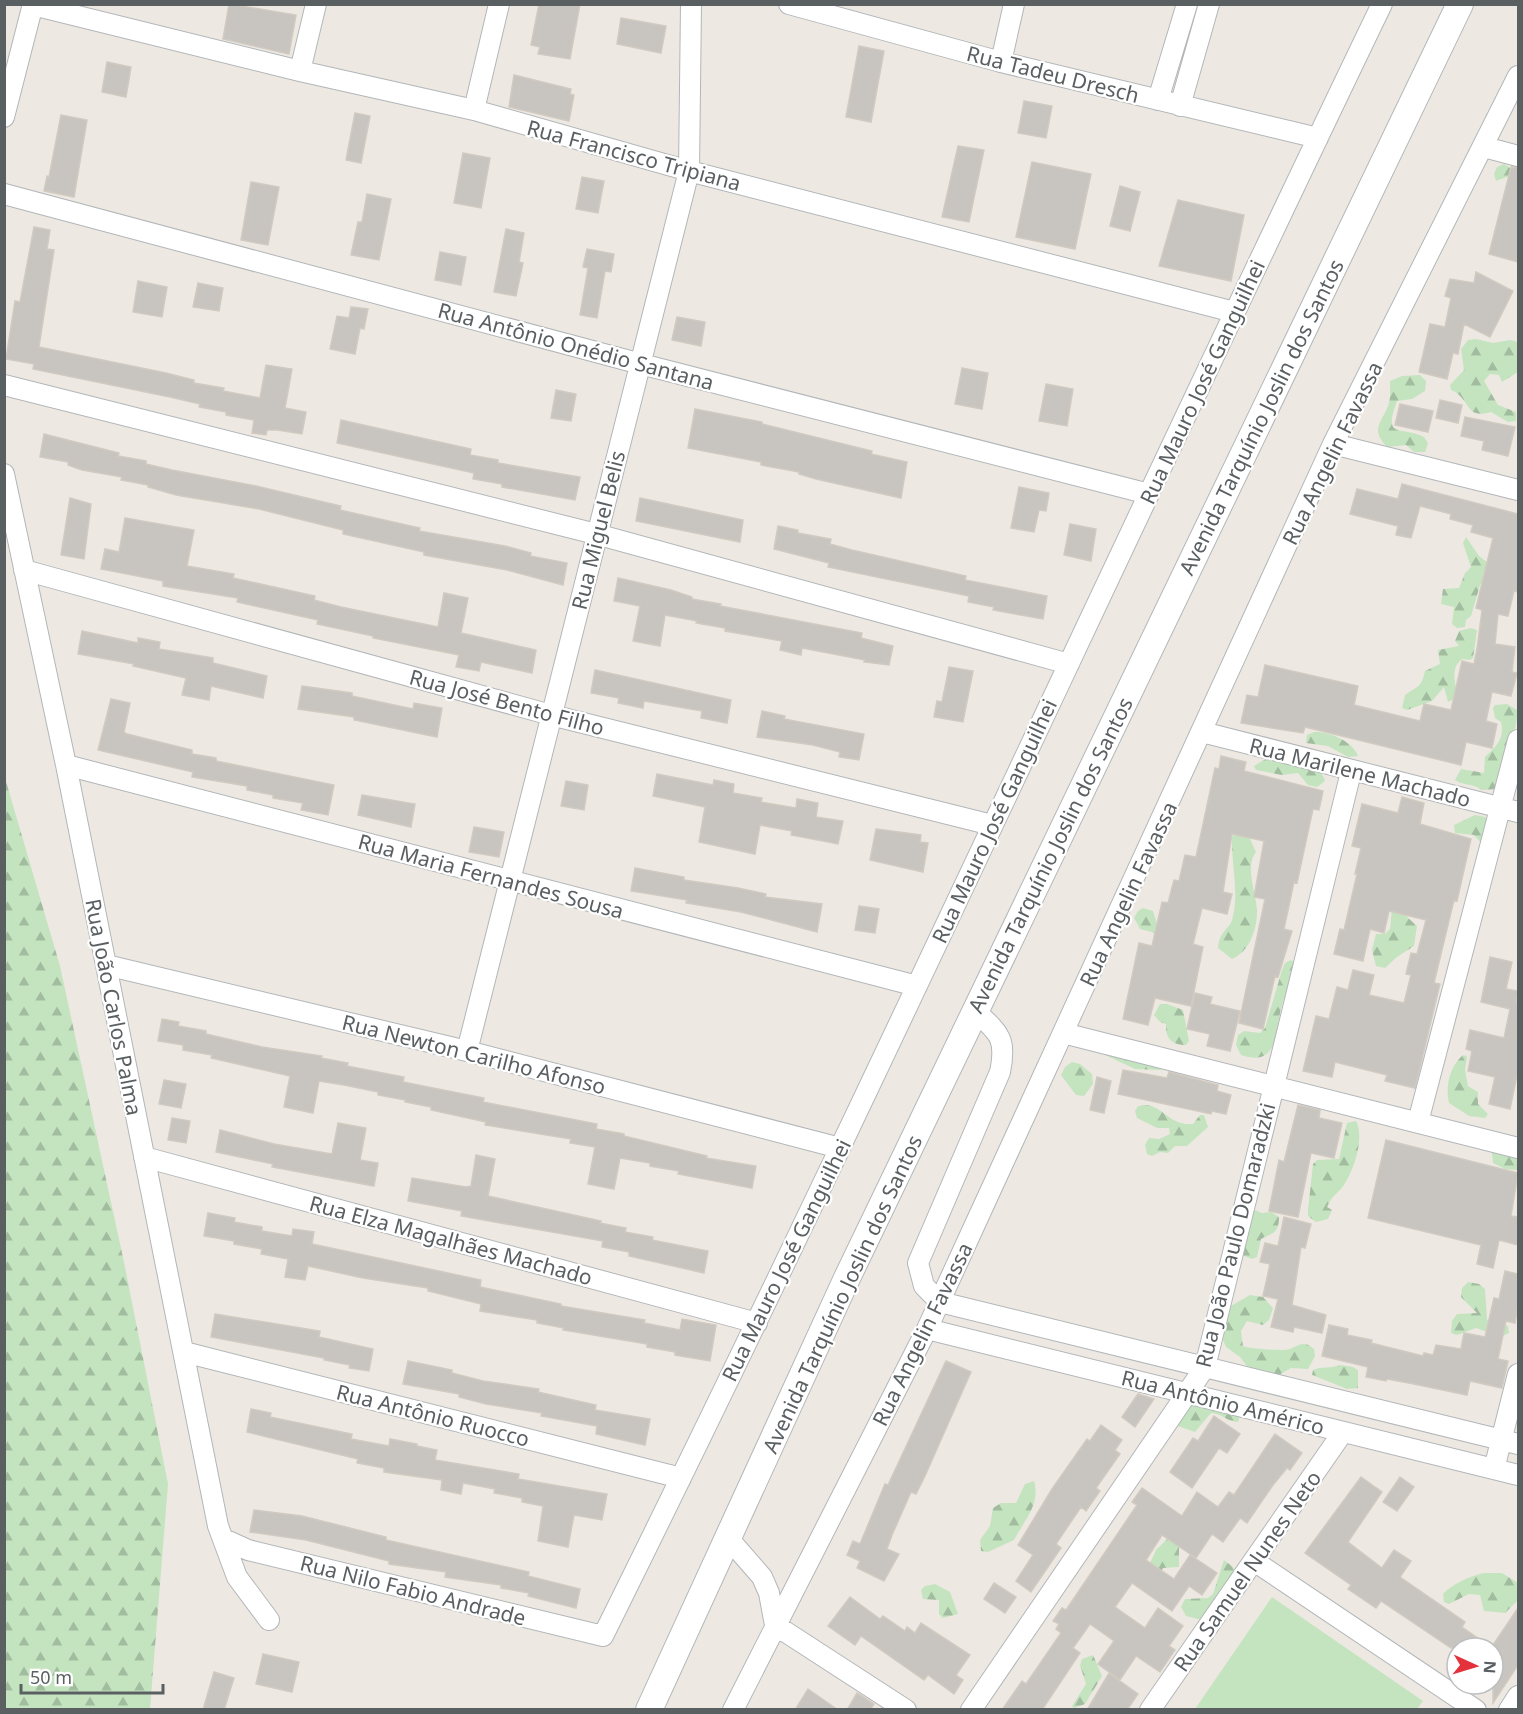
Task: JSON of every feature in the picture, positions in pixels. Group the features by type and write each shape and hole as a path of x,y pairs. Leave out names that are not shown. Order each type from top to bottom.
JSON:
{"street":[{"path":"300,71 316,4"},
{"path":"474,110 499,4"},
{"name":"Rua Miguel Belis","path":"467,1052 689,171 690,4"},
{"name":"Rua Tadeu Dresch","path":"789,4 1001,62 1318,138"},
{"path":"1001,62 1014,4"},
{"path":"1158,100 1187,4"},
{"path":"1180,106 1209,4"},
{"name":"Rua Mauro José Ganguilhei","path":"603,1636 757,1323 1234,312 1382,4"},
{"name":"Avenida Tarquínio Joslin dos Santos","path":"649,1710 847,1278 1460,4"},
{"path":"4,117 33,5"},
{"name":"Rua Francisco Tripiana","path":"33,5 300,71 474,110 689,171 1234,312"},
{"name":"Rua Angelin Favassa","path":"733,1710 940,1302 1334,444 1518,76"},
{"path":"1484,147 1518,156"},
{"name":"Rua Antônio Onédio Santana","path":"4,194 641,364 1149,494"},
{"path":"4,385 596,534 1069,664"},
{"path":"1334,444 1518,490"},
{"name":"Rua João Carlos Palma","path":"4,474 66,765 218,1526 237,1577 269,1620"},
{"name":"Rua José Bento Filho","path":"24,570 551,715 993,825"},
{"name":"Rua Marilene Machado","path":"1202,732 1351,772 1510,810"},
{"path":"1418,1122 1510,810 1518,740"},
{"name":"Rua Maria Fernandes Sousa","path":"66,765 916,986"},
{"name":"Rua João Paulo Domaradzki","path":"971,1710 1205,1367 1351,772"},
{"name":"Rua Newton Carilho Afonso","path":"106,965 467,1052 840,1148"},
{"path":"940,1302 924,1286 918,1263 1000,1072 1004,1052 999,1034 975,1011"},
{"path":"1063,1033 1518,1148"},
{"name":"Rua Elza Magalhães Machado","path":"144,1157 757,1323"},
{"name":"Rua Antônio Américo","path":"940,1302 1510,1442"},
{"name":"Rua Antônio Américo","path":"927,1329 1518,1475"},
{"name":"Rua Antônio Ruocco","path":"184,1352 681,1478"},
{"path":"1494,1469 1510,1442 1518,1374"},
{"name":"Rua Samuel Nunes Neto","path":"1150,1710 1343,1432"},
{"name":"Rua Nilo Fabio Andrade","path":"224,1539 248,1550 603,1636"},
{"path":"729,1539 762,1577 769,1593 775,1625 906,1710"},
{"path":"1254,1561 1476,1710"},
{"path":"1509,1710 1518,1696"}],"green space":[{"path":"1518,160 1518,177 1512,175 1496,181 1494,174 1497,167 1504,164 1510,168 1513,162"},
{"path":"1476,339 1493,343 1510,340 1518,342 1518,372 1502,382 1499,375 1490,374 1484,381 1498,405 1516,412 1516,421 1508,422 1491,412 1476,413 1451,390 1450,385 1464,370 1461,349 1468,340"},
{"path":"1420,375 1426,381 1425,391 1412,399 1397,401 1392,422 1393,427 1397,430 1424,437 1428,443 1425,452 1414,452 1406,445 1387,447 1379,436 1378,426 1389,403 1390,381 1402,376"},
{"path":"1466,537 1479,556 1496,569 1480,585 1471,616 1466,620 1465,627 1457,628 1452,624 1454,607 1441,604 1443,589 1459,588 1465,573 1471,567 1463,543"},
{"path":"1471,628 1477,630 1473,658 1462,659 1455,668 1456,698 1448,702 1444,687 1432,701 1407,710 1402,708 1405,695 1421,683 1425,671 1440,664 1438,650 1459,646 1455,641 1459,631"},
{"path":"1507,704 1517,710 1517,716 1497,789 1481,790 1455,780 1461,769 1484,773 1485,757 1496,746 1502,733 1501,722 1495,718 1493,708 1495,705"},
{"path":"1314,732 1326,733 1339,738 1351,746 1358,756 1348,757 1328,746 1306,743 1307,735"},
{"path":"1269,757 1310,765 1322,774 1325,781 1317,787 1308,785 1298,773 1282,775 1256,770 1254,766"},
{"path":"5,778 60,966 125,1267 168,1484 150,1709 5,1709"},
{"path":"1475,815 1485,817 1489,822 1482,844 1474,835 1455,833 1454,825"},
{"path":"1240,829 1247,832 1256,852 1251,865 1251,873 1257,919 1251,940 1238,956 1232,959 1218,948 1223,933 1232,921 1235,906 1232,837"},
{"path":"1409,903 1407,917 1417,926 1414,946 1385,968 1376,966 1372,950 1376,934 1385,934 1390,929 1392,909"},
{"path":"1143,908 1153,911 1157,924 1161,925 1161,940 1152,932 1140,929 1134,918"},
{"path":"1291,960 1294,962 1292,976 1281,1007 1272,1048 1261,1057 1241,1055 1236,1045 1238,1035 1244,1031 1260,1033 1265,1028 1282,970 1285,963"},
{"path":"1160,1004 1183,1010 1189,1041 1186,1045 1170,1040 1166,1024 1160,1022 1154,1015"},
{"path":"1103,1048 1159,1063 1161,1070 1135,1069 1103,1054"},
{"path":"1463,1055 1467,1056 1465,1070 1468,1086 1478,1092 1478,1104 1488,1114 1485,1118 1469,1116 1449,1103 1450,1077 1455,1065"},
{"path":"1072,1062 1080,1064 1092,1074 1093,1084 1084,1096 1076,1095 1061,1075 1065,1067"},
{"path":"1148,1105 1160,1110 1173,1120 1185,1124 1193,1124 1200,1115 1204,1115 1208,1127 1187,1146 1175,1146 1168,1153 1160,1152 1152,1156 1147,1154 1145,1145 1149,1138 1159,1139 1170,1134 1169,1128 1157,1128 1137,1118 1135,1111 1138,1106"},
{"path":"1356,1121 1359,1145 1351,1171 1344,1185 1327,1207 1332,1210 1328,1219 1316,1222 1308,1216 1313,1164 1317,1160 1339,1159 1347,1123"},
{"path":"1497,1148 1518,1152 1518,1170 1505,1169 1493,1163 1492,1152"},
{"path":"1252,1209 1262,1213 1271,1212 1279,1217 1279,1222 1272,1234 1261,1239 1257,1257 1252,1259 1242,1255"},
{"path":"1468,1282 1479,1284 1485,1289 1487,1320 1508,1326 1509,1333 1501,1337 1476,1328 1457,1335 1451,1333 1452,1321 1457,1314 1477,1313 1461,1297 1462,1288"},
{"path":"1250,1295 1263,1297 1273,1308 1269,1320 1263,1325 1247,1321 1241,1331 1243,1346 1283,1350 1306,1344 1314,1349 1315,1356 1308,1369 1291,1368 1272,1379 1249,1369 1240,1357 1226,1347 1223,1340 1229,1307"},
{"path":"1339,1365 1358,1370 1358,1388 1347,1389 1312,1375 1313,1370"},
{"path":"1191,1398 1241,1413 1238,1422 1211,1413 1195,1432 1175,1425"},
{"path":"1034,1481 1036,1489 1033,1505 1014,1540 988,1552 981,1551 980,1540 990,1526 993,1508 1001,1503 1016,1503 1025,1484"},
{"path":"1169,1537 1179,1542 1179,1567 1163,1568 1157,1581 1150,1563 1156,1550"},
{"path":"1224,1560 1234,1568 1233,1578 1202,1620 1186,1616 1181,1607 1185,1599 1208,1598 1213,1594"},
{"path":"1484,1573 1502,1573 1518,1583 1517,1601 1505,1613 1484,1611 1480,1595 1469,1594 1449,1604 1444,1602 1443,1594 1451,1587 1467,1578"},
{"path":"935,1584 950,1592 958,1614 943,1618 939,1614 939,1600 923,1599 921,1590 925,1586"},
{"path":"1272,1597 1423,1701 1417,1709 1195,1709"},
{"path":"1093,1655 1102,1676 1085,1704 1074,1708 1072,1706 1086,1684 1080,1665 1082,1659"}],"building":[{"path":"229,4 296,15 289,54 223,39"},
{"path":"539,4 580,4 570,59 538,54 540,47 531,45"},
{"path":"621,18 666,26 661,53 617,44"},
{"path":"859,46 884,51 871,122 846,117"},
{"path":"107,62 131,67 126,97 102,92"},
{"path":"514,75 571,89 570,94 574,95 569,121 509,107"},
{"path":"1024,101 1052,106 1046,138 1018,133"},
{"path":"355,113 370,116 361,163 346,160"},
{"path":"61,115 87,120 74,197 44,191 47,176 49,177"},
{"path":"958,146 984,150 969,222 942,217"},
{"path":"463,153 490,158 481,208 454,203"},
{"path":"1032,162 1091,174 1075,249 1016,237"},
{"path":"1511,167 1518,168 1518,262 1489,254"},
{"path":"582,177 604,181 598,213 576,209"},
{"path":"251,182 279,187 268,245 241,240"},
{"path":"1120,186 1140,192 1130,231 1110,226"},
{"path":"367,194 391,199 379,260 351,255 358,222 362,222"},
{"path":"1178,200 1244,215 1231,281 1159,266"},
{"path":"34,227 50,230 47,249 54,250 39,347 166,373 194,380 194,383 224,388 223,391 260,398 266,365 292,369 285,408 306,412 302,434 277,430 267,430 266,435 252,433 254,420 226,415 226,412 199,407 200,404 170,397 33,369 34,364 6,359 15,301 20,302"},
{"path":"506,229 524,233 519,262 523,263 516,296 494,292"},
{"path":"587,249 614,254 611,272 605,271 597,318 580,315 588,268 583,267"},
{"path":"440,252 466,257 461,285 435,280"},
{"path":"1476,272 1513,291 1490,337 1464,324 1458,354 1453,353 1447,379 1419,372 1430,324 1445,327 1451,298 1445,296 1450,279 1474,283"},
{"path":"138,281 167,287 162,317 133,312"},
{"path":"198,283 223,288 219,311 193,307"},
{"path":"351,307 368,309 364,329 360,328 355,354 330,349 337,316 349,318"},
{"path":"677,317 705,322 701,346 672,340"},
{"path":"962,368 988,373 982,409 955,404"},
{"path":"1046,384 1073,389 1067,426 1039,421"},
{"path":"556,390 576,394 571,421 551,418"},
{"path":"1440,400 1462,405 1458,423 1436,418"},
{"path":"1400,404 1433,411 1428,432 1395,425"},
{"path":"695,409 762,422 762,424 907,462 901,498 816,479 799,474 799,472 761,465 761,462 688,448"},
{"path":"1465,417 1515,427 1508,456 1482,450 1484,441 1461,436"},
{"path":"341,420 471,449 470,455 498,460 498,463 580,477 575,500 502,487 502,484 473,479 474,473 337,443"},
{"path":"44,434 119,453 118,456 146,461 146,464 256,486 341,506 340,510 420,528 419,531 505,546 531,553 530,556 567,563 563,585 507,570 424,555 424,552 343,534 343,530 259,509 176,495 148,487 148,485 121,480 122,477 82,470 68,465 68,462 40,457"},
{"path":"1402,484 1518,514 1518,592 1514,591 1508,616 1498,614 1495,644 1515,647 1512,672 1517,673 1511,696 1492,692 1486,721 1497,724 1492,748 1466,742 1461,765 1305,727 1303,733 1241,723 1247,695 1258,697 1265,665 1358,686 1354,705 1420,721 1424,704 1451,710 1462,661 1474,664 1482,610 1476,608 1493,538 1471,532 1473,525 1450,519 1451,514 1420,506 1411,538 1396,535 1398,526 1350,514 1357,489 1398,499"},
{"path":"1019,487 1049,493 1046,511 1039,510 1034,532 1011,528"},
{"path":"70,498 91,504 84,559 61,555"},
{"path":"640,498 743,520 740,542 636,521"},
{"path":"125,518 194,530 187,566 234,574 233,578 315,596 314,600 341,607 438,627 444,593 468,598 461,633 536,650 532,673 481,662 479,671 456,667 459,655 317,624 318,620 237,602 238,598 163,586 163,581 101,569 105,549 119,552"},
{"path":"1070,524 1096,529 1091,561 1064,555"},
{"path":"778,526 798,530 798,533 831,539 830,544 852,550 966,576 965,580 1047,596 1043,619 993,610 994,607 968,602 969,596 828,567 829,563 774,549"},
{"path":"618,578 671,590 692,597 692,599 721,604 720,606 862,633 861,638 893,646 889,665 864,662 865,660 802,648 801,655 780,650 782,641 725,631 725,628 665,615 660,646 633,641 640,606 614,601"},
{"path":"82,631 138,643 138,638 160,642 159,649 213,658 213,663 267,676 263,698 211,686 209,700 182,695 186,678 133,666 134,664 78,654"},
{"path":"949,667 973,671 963,722 934,717 937,701 942,702"},
{"path":"595,670 731,700 727,723 701,718 702,711 644,701 643,708 618,703 619,698 591,693"},
{"path":"302,686 352,693 352,696 413,709 414,703 442,708 437,737 354,720 354,717 298,709"},
{"path":"111,699 130,703 124,732 127,734 192,750 192,754 216,758 216,761 334,785 328,815 301,810 303,803 273,798 273,795 247,790 247,786 192,777 193,772 98,750"},
{"path":"762,711 785,716 784,719 864,734 859,760 839,757 840,752 813,745 757,737"},
{"path":"1221,756 1246,762 1244,771 1323,791 1319,810 1313,809 1297,883 1294,882 1284,929 1292,931 1278,977 1275,976 1263,1029 1239,1023 1265,899 1254,897 1264,841 1232,834 1223,892 1232,894 1227,914 1202,908 1193,944 1203,947 1191,1006 1155,998 1148,1025 1123,1019 1139,943 1152,946 1162,902 1168,903 1174,880 1179,881 1185,855 1196,857 1215,768 1219,769"},
{"path":"657,774 713,785 714,780 734,784 733,793 762,798 761,802 796,808 797,799 818,803 816,817 843,821 838,844 791,835 792,831 760,825 755,854 699,842 705,807 653,796"},
{"path":"566,781 588,785 584,810 561,806"},
{"path":"362,795 415,804 411,827 358,815"},
{"path":"1402,797 1424,803 1420,824 1471,839 1457,901 1454,900 1434,983 1440,984 1415,1088 1385,1081 1387,1075 1335,1062 1332,1077 1303,1071 1316,1016 1329,1019 1337,987 1348,990 1353,970 1374,975 1369,995 1404,1003 1411,975 1406,974 1411,953 1417,954 1426,920 1389,911 1384,933 1370,929 1363,961 1334,954 1340,929 1344,930 1357,874 1355,874 1361,848 1352,846 1362,804 1398,813"},
{"path":"474,827 504,832 499,857 469,852"},
{"path":"876,829 921,835 920,842 928,843 923,872 870,860"},
{"path":"635,868 684,877 684,880 766,894 765,897 822,904 817,932 741,912 686,903 687,900 631,891"},
{"path":"859,906 879,909 875,933 855,930"},
{"path":"1490,957 1512,962 1506,989 1518,991 1516,1003 1518,1003 1518,1071 1510,1109 1489,1104 1495,1077 1468,1071 1472,1051 1466,1049 1470,1030 1504,1038 1510,1009 1481,1002"},
{"path":"1195,993 1212,997 1210,1004 1240,1011 1230,1051 1207,1046 1210,1034 1187,1029"},
{"path":"162,1019 179,1022 178,1026 206,1031 206,1034 262,1047 322,1056 321,1058 348,1063 347,1066 404,1077 403,1082 484,1098 483,1102 597,1124 596,1129 624,1134 624,1136 707,1156 706,1158 756,1166 752,1188 678,1174 679,1171 620,1158 614,1189 588,1184 595,1147 570,1143 571,1139 485,1125 486,1122 431,1110 431,1107 344,1085 319,1081 313,1113 284,1107 290,1076 211,1058 212,1055 183,1050 183,1045 158,1041"},
{"path":"1123,1070 1167,1078 1169,1072 1218,1085 1217,1091 1231,1095 1226,1114 1212,1111 1211,1114 1118,1094"},
{"path":"1097,1077 1111,1081 1104,1113 1090,1110"},
{"path":"164,1080 186,1084 181,1108 159,1104"},
{"path":"1298,1105 1320,1110 1319,1118 1342,1123 1334,1158 1311,1153 1298,1217 1269,1211 1279,1160 1284,1162"},
{"path":"172,1118 190,1121 186,1143 168,1140"},
{"path":"338,1123 366,1128 360,1160 378,1163 374,1186 272,1167 273,1164 216,1152 220,1130 274,1144 332,1154"},
{"path":"1386,1140 1518,1173 1511,1216 1518,1217 1518,1245 1499,1240 1493,1268 1477,1264 1481,1245 1368,1218"},
{"path":"476,1155 495,1159 488,1196 601,1221 600,1223 626,1228 625,1232 653,1237 652,1240 708,1251 704,1273 629,1256 629,1252 602,1247 603,1241 461,1216 462,1211 408,1201 412,1178 471,1186"},
{"path":"208,1213 235,1218 234,1222 262,1227 262,1231 292,1236 293,1229 314,1232 312,1244 481,1280 480,1287 561,1304 561,1306 645,1320 644,1323 680,1330 682,1319 716,1325 710,1361 675,1355 675,1352 647,1347 647,1344 563,1330 564,1328 537,1323 537,1320 480,1311 481,1304 428,1291 428,1288 363,1278 308,1266 305,1280 285,1277 288,1259 261,1254 262,1249 234,1244 234,1241 204,1236"},
{"path":"1284,1217 1311,1224 1305,1248 1301,1247 1292,1305 1326,1315 1322,1333 1294,1327 1293,1332 1271,1327 1278,1299 1263,1296 1270,1264 1260,1262 1265,1243 1278,1246"},
{"path":"1505,1271 1518,1274 1518,1305 1515,1323 1506,1321 1498,1359 1508,1361 1502,1388 1470,1381 1467,1395 1387,1379 1386,1381 1366,1377 1368,1367 1322,1356 1329,1325 1348,1329 1347,1335 1372,1340 1371,1343 1423,1356 1424,1353 1433,1355 1436,1345 1461,1349 1464,1333 1485,1337 1494,1298 1499,1299"},
{"path":"215,1314 320,1331 319,1337 373,1349 369,1371 349,1368 350,1365 324,1360 324,1358 211,1337"},
{"path":"408,1361 452,1370 452,1373 483,1381 539,1389 538,1392 596,1405 595,1410 650,1419 645,1445 596,1434 597,1426 541,1416 542,1413 486,1404 459,1397 459,1394 403,1384"},
{"path":"946,1361 971,1372 925,1476 916,1494 911,1492 892,1535 887,1549 899,1554 884,1581 857,1568 860,1561 847,1555 853,1541 860,1544 885,1484 888,1485"},
{"path":"1138,1394 1154,1399 1135,1427 1122,1417"},
{"path":"251,1409 271,1413 270,1417 352,1434 351,1439 389,1446 390,1439 417,1444 417,1446 437,1450 435,1460 519,1474 518,1479 607,1494 602,1520 574,1515 568,1547 538,1541 543,1506 522,1502 522,1498 494,1493 495,1489 463,1483 461,1494 441,1490 442,1480 384,1472 384,1468 357,1463 358,1459 247,1432"},
{"path":"1214,1416 1240,1434 1227,1453 1219,1448 1192,1488 1170,1472 1193,1438 1198,1441"},
{"path":"1101,1425 1122,1440 1115,1450 1120,1454 1096,1488 1100,1491 1086,1511 1081,1507 1056,1544 1061,1548 1031,1592 1016,1581 1033,1555 1018,1545 1052,1489 1087,1439 1090,1441"},
{"path":"1275,1434 1302,1453 1290,1470 1287,1468 1273,1485 1247,1523 1240,1518 1223,1542 1212,1534 1196,1558 1162,1535 1146,1560 1174,1579 1190,1555 1217,1573 1202,1595 1189,1586 1172,1611 1132,1583 1115,1607 1145,1628 1158,1608 1183,1626 1169,1646 1175,1650 1160,1672 1136,1656 1120,1680 1098,1664 1114,1641 1090,1624 1073,1648 1080,1653 1042,1710 1002,1710 1022,1681 1026,1684 1061,1633 1056,1629 1059,1624 1053,1621 1062,1608 1066,1610 1137,1505 1132,1502 1142,1488 1182,1516 1197,1492 1218,1507 1229,1492 1234,1495"},
{"path":"1361,1477 1382,1492 1348,1542 1382,1568 1394,1550 1411,1561 1400,1577 1465,1622 1462,1627 1475,1636 1445,1636 1445,1644 1381,1601 1376,1608 1348,1589 1351,1585 1305,1553"},
{"path":"1400,1477 1414,1487 1397,1511 1383,1502"},
{"path":"254,1510 302,1516 386,1537 386,1540 529,1572 528,1576 580,1589 576,1608 528,1596 529,1593 501,1588 501,1585 445,1577 446,1572 389,1564 389,1561 306,1540 250,1532"},
{"path":"994,1583 1016,1597 1005,1613 984,1599"},
{"path":"850,1597 880,1619 883,1616 905,1631 907,1627 915,1633 921,1623 970,1655 956,1675 963,1680 954,1694 928,1675 924,1680 861,1636 855,1645 828,1626"},
{"path":"1518,1608 1518,1665 1505,1685 1505,1636 1499,1636"},
{"path":"263,1654 299,1662 292,1692 256,1684"},
{"path":"214,1672 234,1678 224,1710 203,1710"},
{"path":"1109,1673 1138,1694 1127,1710 1087,1710"},
{"path":"808,1689 838,1710 795,1710"},
{"path":"857,1693 874,1704 870,1710 847,1710"}]}
